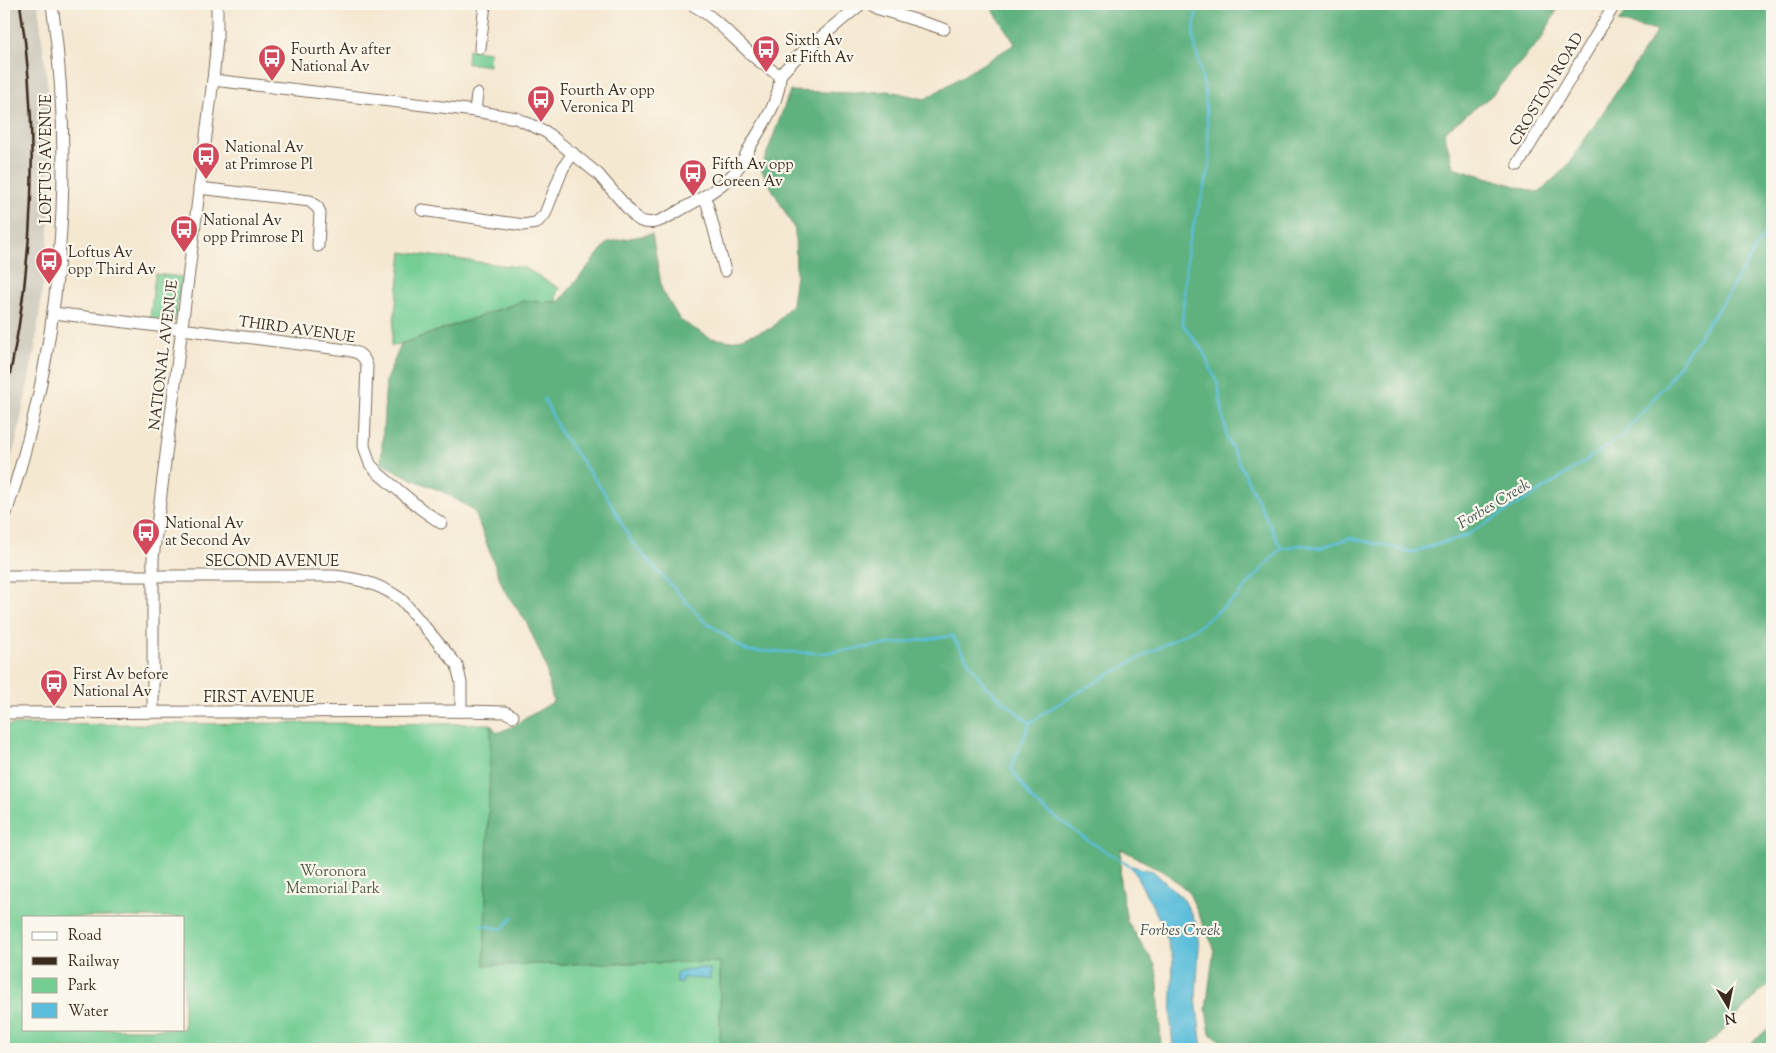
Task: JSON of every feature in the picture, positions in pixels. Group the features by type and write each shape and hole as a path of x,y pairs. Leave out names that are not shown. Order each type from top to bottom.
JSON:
{"street":[{"name":"LOFTUS AVENUE","path":"4,519 27,443 54,313 61,235 63,136 60,73 52,4"},
{"name":"NATIONAL AVENUE","path":"153,712 152,576 213,80 217,39 217,4"},
{"path":"480,48 486,4"},
{"path":"691,4 708,14 768,67 780,75"},
{"path":"213,80 474,111 516,118 546,132 573,153 598,174 636,218 646,223 655,222 668,217 703,197 728,179 738,167 774,105 780,75 795,59 861,4"},
{"path":"871,4 876,8 944,29"},
{"name":"CROSTON ROAD","path":"1518,165 1615,4"},
{"path":"474,111 477,94"},
{"path":"422,210 523,225 536,223 545,214 563,168 573,153"},
{"path":"199,188 310,201 318,208 320,213 318,246"},
{"path":"703,197 707,203 725,271"},
{"name":"THIRD AVENUE","path":"54,313 347,350 360,354 366,361 364,446 370,464 379,474 421,509 441,523"},
{"name":"SECOND AVENUE","path":"4,576 334,576 356,578 393,593 402,600 457,665 461,683 461,711"},
{"name":"FIRST AVENUE","path":"4,713 509,711"}],"shaded area":[{"path":"4,4 38,4 49,97 51,186 48,243 35,349 17,438 4,484 4,258 6,220"}],"green space":[{"path":"989,4 1560,4 1542,38 1491,96 1444,132 1453,167 1539,193 1568,165 1657,31 1618,22 1633,4 1772,4 1772,982 1715,1039 1698,1049 1234,1049 1210,1034 1206,1010 1214,948 1188,891 1164,872 1121,849 1120,882 1127,921 1155,965 1158,982 1161,1049 720,1049 720,962 484,965 491,724 497,733 511,727 553,702 545,664 527,623 504,590 474,510 443,492 381,463 386,380 401,344 523,301 559,302 608,242 652,234 662,290 680,320 710,338 732,341 772,328 792,304 796,275 795,230 761,169 790,91 856,93 890,91 925,99 1015,44"},
{"path":"468,49 490,52 489,66 467,63"},
{"path":"402,252 525,268 560,289 557,291 556,299 559,302 523,301 391,347"},
{"path":"155,274 182,277 175,321 150,318"},
{"name":"Woronora Memorial Park","path":"491,724 484,965 720,962 720,1049 4,1049 4,725"},
{"path":"1772,1025 1772,1049 1745,1049"}],"water":[{"name":"Forbes Creek","path":"1131,866 1153,871 1184,900 1196,923 1199,947 1196,998 1202,1049 1173,1049 1171,1023 1173,959 1160,920"},
{"path":"697,968 710,969 710,979 682,978 681,983 676,983 676,973"}],"waterway":[{"path":"1198,4 1193,35 1205,92 1210,167 1188,245 1182,323 1203,351 1218,385 1227,438 1281,548"},
{"name":"Forbes Creek","path":"1133,868 1086,839 1033,801 1011,768 1030,723 1108,675 1197,627 1236,598 1281,548 1302,545 1319,548 1350,538 1413,552 1465,536 1534,495 1621,437 1666,384 1725,299 1772,222"},
{"path":"544,399 561,433 606,495 633,544 703,620 747,651 823,653 952,636 984,685 1030,723"},
{"path":"481,925 502,929 513,917"}],"railway":[{"path":"4,401 22,304 31,204 32,153 30,103 20,4"}],"place":[{"name":"Sixth Av at Fifth Av","path":"766,73"},
{"name":"Fourth Av after National Av","path":"272,82"},
{"name":"Fourth Av opp Veronica Pl","path":"541,123"},
{"name":"National Av at Primrose Pl","path":"206,180"},
{"name":"Fifth Av opp Coreen Av","path":"693,197"},
{"name":"National Av opp Primrose Pl","path":"184,253"},
{"name":"Loftus Av opp Third Av","path":"49,285"},
{"name":"National Av at Second Av","path":"146,556"},
{"name":"First Av before National Av","path":"54,707"}]}
